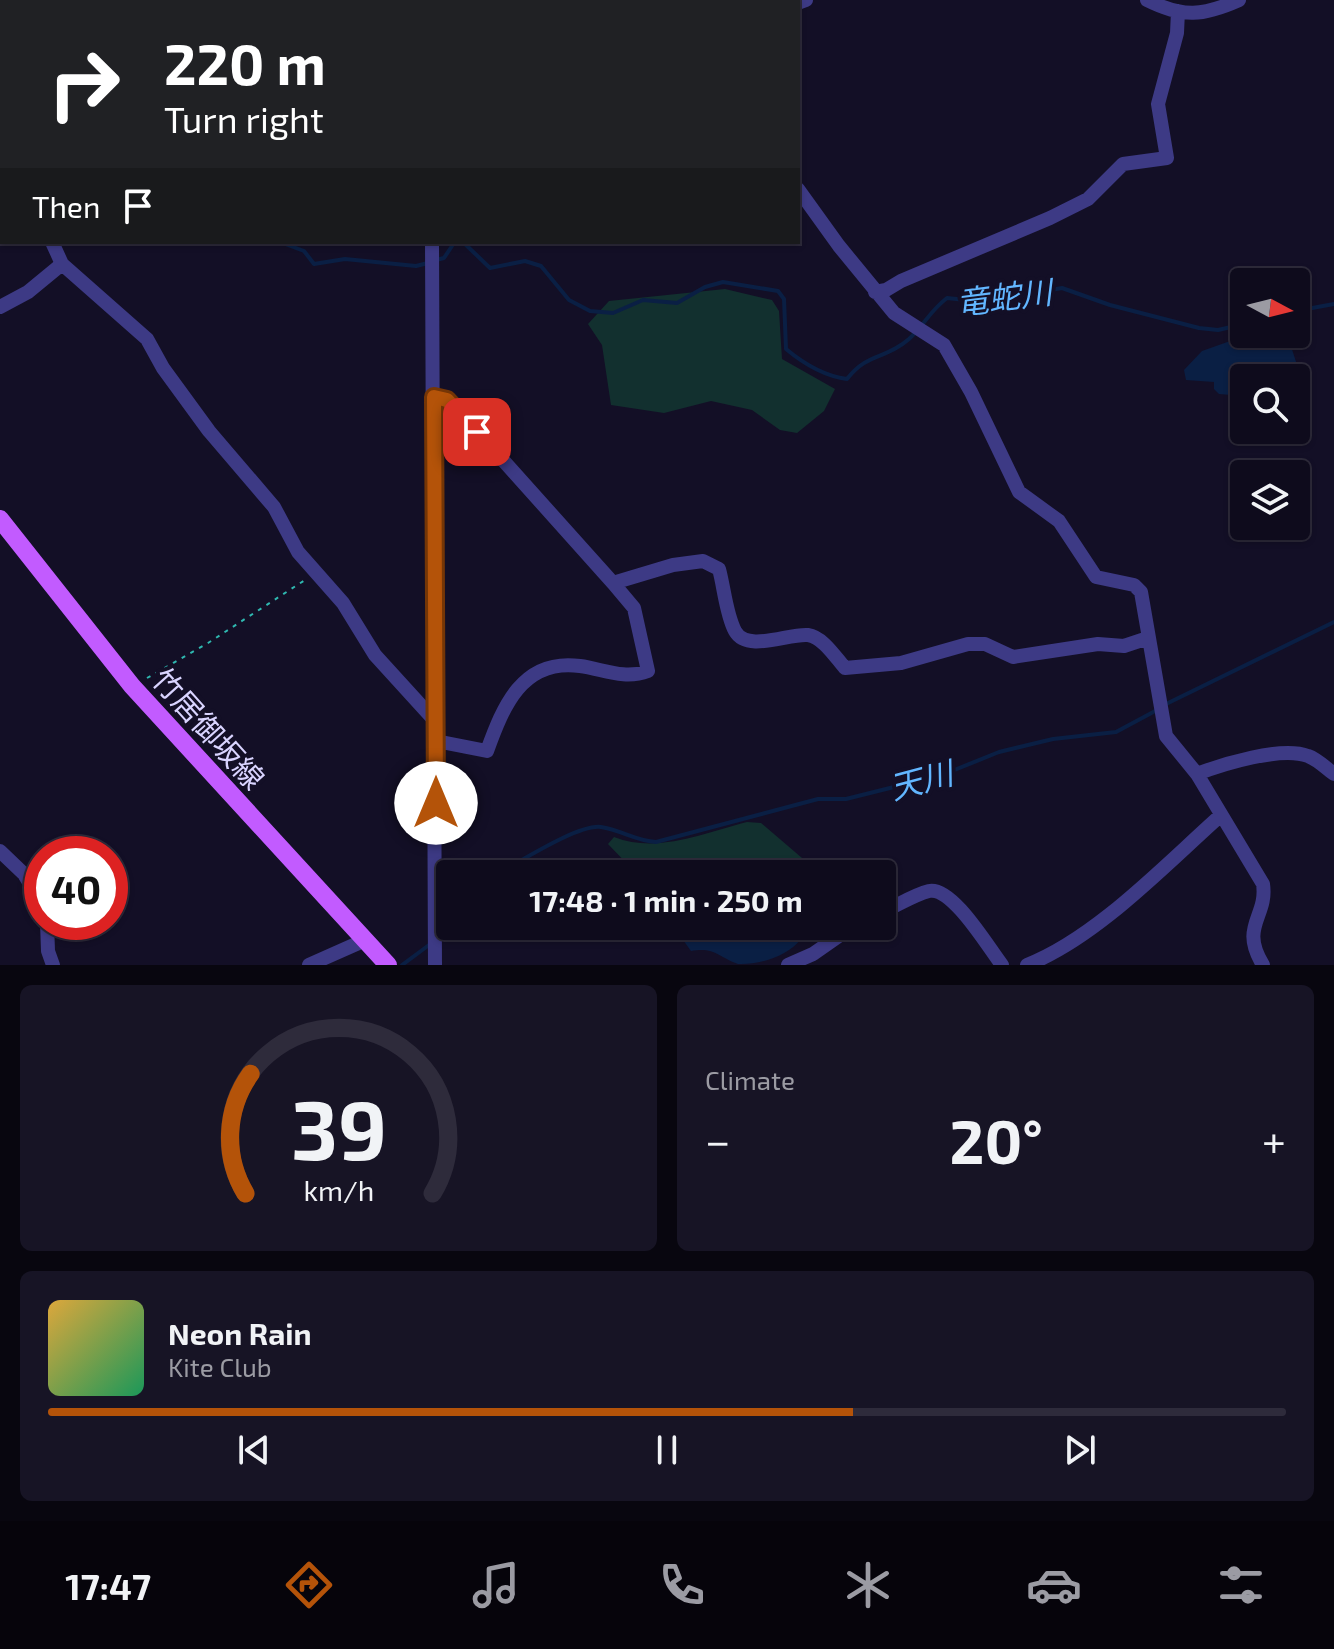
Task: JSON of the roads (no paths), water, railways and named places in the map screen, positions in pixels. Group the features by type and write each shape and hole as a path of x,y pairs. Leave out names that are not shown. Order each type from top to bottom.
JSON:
{"main road":[{"name":"竹居御坂線","path":"3,530 132,686 387,964"}],"street":[{"path":"1147,0 1168,10 1209,13 1239,0"},
{"path":"875,292 886,290 1088,199 1123,164 1167,158 1158,104 1177,33 1178,11"},
{"path":"800,192 894,313 944,345 1019,492 1059,521 1096,577 1134,585 1141,592 1166,736 1197,774 1263,884 1265,896 1255,918 1252,939 1263,965"},
{"path":"53,244 62,264 147,339 163,368 209,431 274,507 298,552 343,603 375,655 436,722"},
{"path":"432,246 436,722 435,927 432,959"},
{"path":"0,307 28,292 62,264"},
{"path":"434,397 447,400 459,411 634,608 648,671 637,675 604,673 578,665 539,670 529,676 502,709 487,751 436,741"},
{"path":"613,583 673,565 703,561 719,569 735,632 744,639 809,635 822,642 845,668 901,663 968,644 985,644 1013,657 1098,644 1124,646 1148,638"},
{"path":"1197,774 1222,764 1292,753 1310,756 1334,774"},
{"path":"1027,965 1058,953 1120,905 1220,816"},
{"path":"0,851 24,874"},
{"path":"896,906 929,891 946,893 1002,965"},
{"path":"48,940 53,965"},
{"path":"788,965 813,954 833,940"},
{"path":"309,965 363,941"}],"water":[{"path":"1230,341 1230,348 1292,348 1297,364 1230,364 1230,395 1219,394 1214,389 1214,382 1186,380 1184,370 1202,351"},
{"path":"683,940 800,940 789,950 755,963 738,964 711,952 691,951"}],"waterway":[{"name":"竜蛇川","path":"285,244 304,251 314,264 345,259 416,266 428,263"},
{"name":"竜蛇川","path":"436,260 444,258 453,244"},
{"name":"竜蛇川","path":"465,244 490,268 525,261 541,266 569,300 590,311 613,313 643,300 677,303 705,287 723,282 778,291 784,299 786,349 815,368 847,379 862,364 909,339 947,298 985,302 1062,288 1110,305 1199,328 1218,330 1230,327"},
{"name":"竜蛇川","path":"1310,308 1334,304"},
{"name":"天川","path":"1164,705 1334,622"},
{"name":"天川","path":"522,860 578,831 601,827 656,842 818,799 846,799 942,775 999,752 1053,739 1116,732 1157,710"},
{"name":"天川","path":"402,965 429,945"}]}
